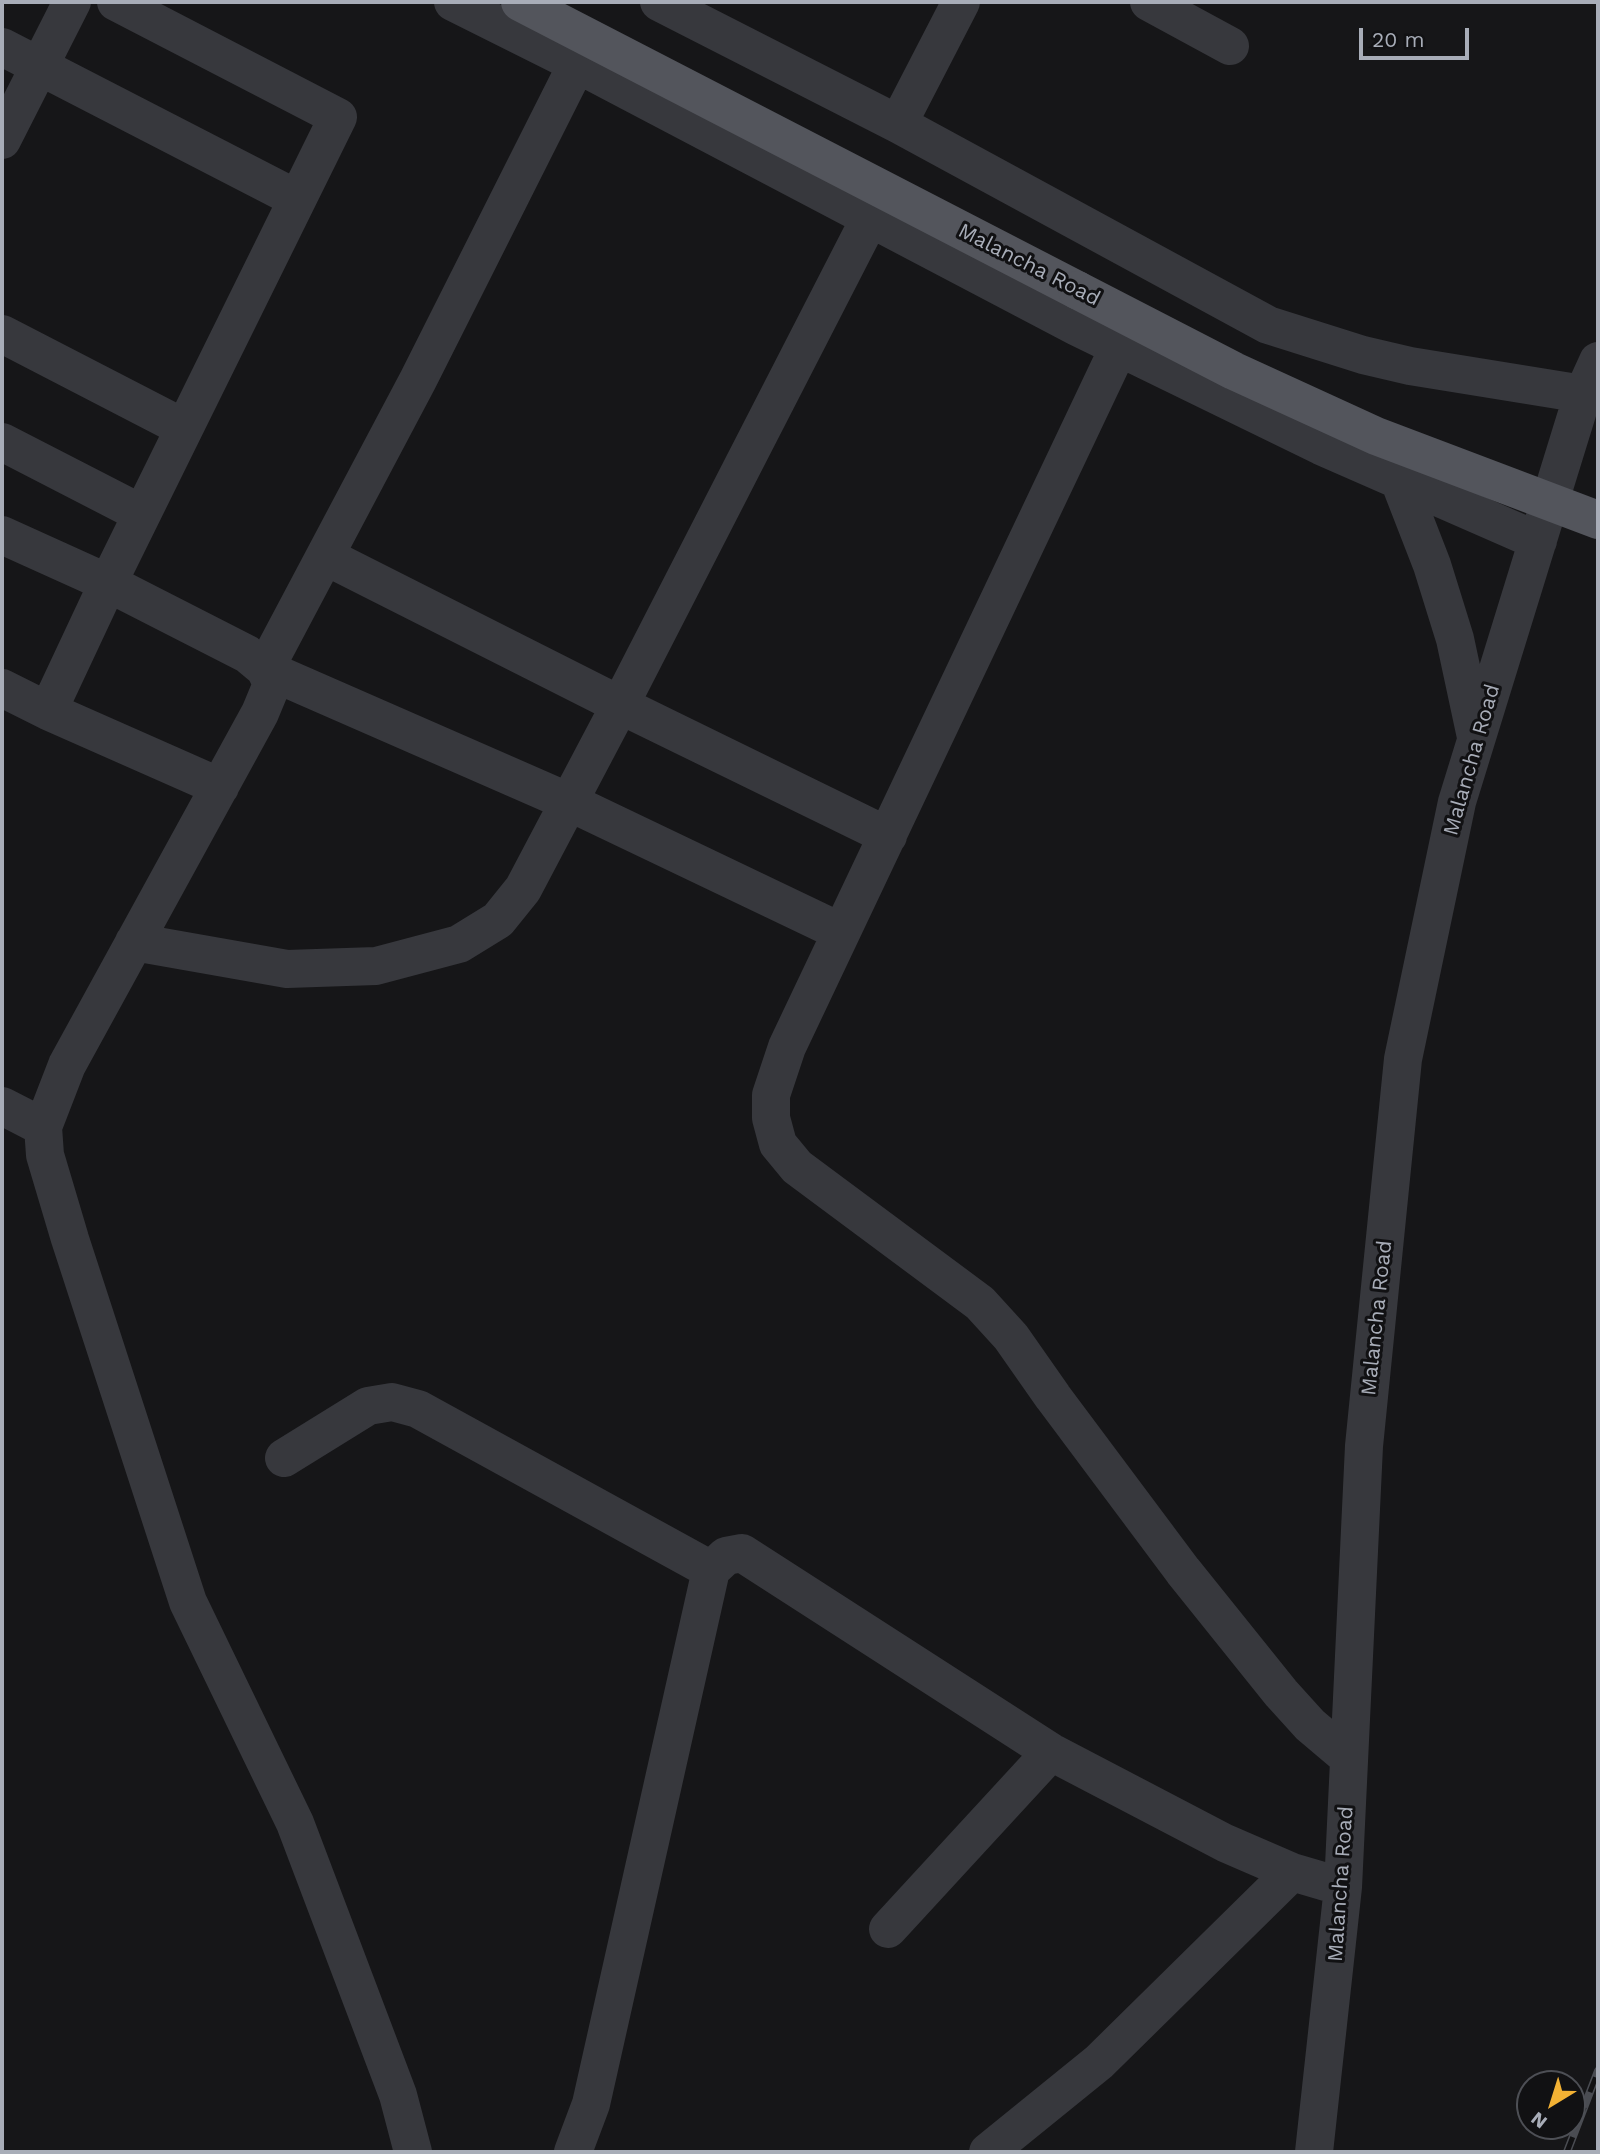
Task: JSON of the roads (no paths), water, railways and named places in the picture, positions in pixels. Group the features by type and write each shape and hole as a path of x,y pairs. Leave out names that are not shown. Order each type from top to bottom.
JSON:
{"main road":[{"name":"Malancha Road","path":"520,2 1234,372 1376,436 1598,520"}],"street":[{"path":"2,140 72,2"},
{"path":"48,711 108,583 338,117 116,2"},
{"path":"453,2 577,64 1077,327 1321,446 1538,541"},
{"path":"659,2 898,124 1268,325 1363,355 1410,366 1591,377"},
{"path":"898,124 961,2"},
{"path":"1149,2 1230,46"},
{"path":"2,47 297,199"},
{"path":"265,669 418,380 577,64"},
{"path":"134,942 287,969 376,965 459,944 498,920 523,889 870,218"},
{"path":"2,334 184,428"},
{"path":"1119,347 787,1047 771,1094 771,1118 778,1144 797,1167 980,1303 1011,1337 1183,1571 1281,1693 1310,1725 1349,1758"},
{"name":"Malancha Road","path":"1314,2152 1343,1887 1364,1446 1402,1059 1458,802 1591,377"},
{"path":"2,442 142,514"},
{"path":"1399,480 1432,565 1455,639 1476,739"},
{"path":"2,535 108,583 247,654 265,669 569,802 841,932"},
{"path":"325,556 888,836"},
{"path":"265,669 272,684 260,713 67,1065 43,1127 45,1155 69,1239 188,1602 295,1823 398,2095 413,2152"},
{"path":"2,688 220,787"},
{"path":"2,1107 43,1127"},
{"path":"284,1458 368,1406 392,1402 418,1409 711,1570"},
{"path":"573,2152 591,2104 711,1570 726,1556 742,1553 1051,1752 1225,1843 1292,1872 1343,1887"},
{"path":"888,1929 1051,1752"},
{"path":"988,2152 1099,2062 1292,1872"}],"railway":[{"path":"1567,2152 1598,2071"}]}
